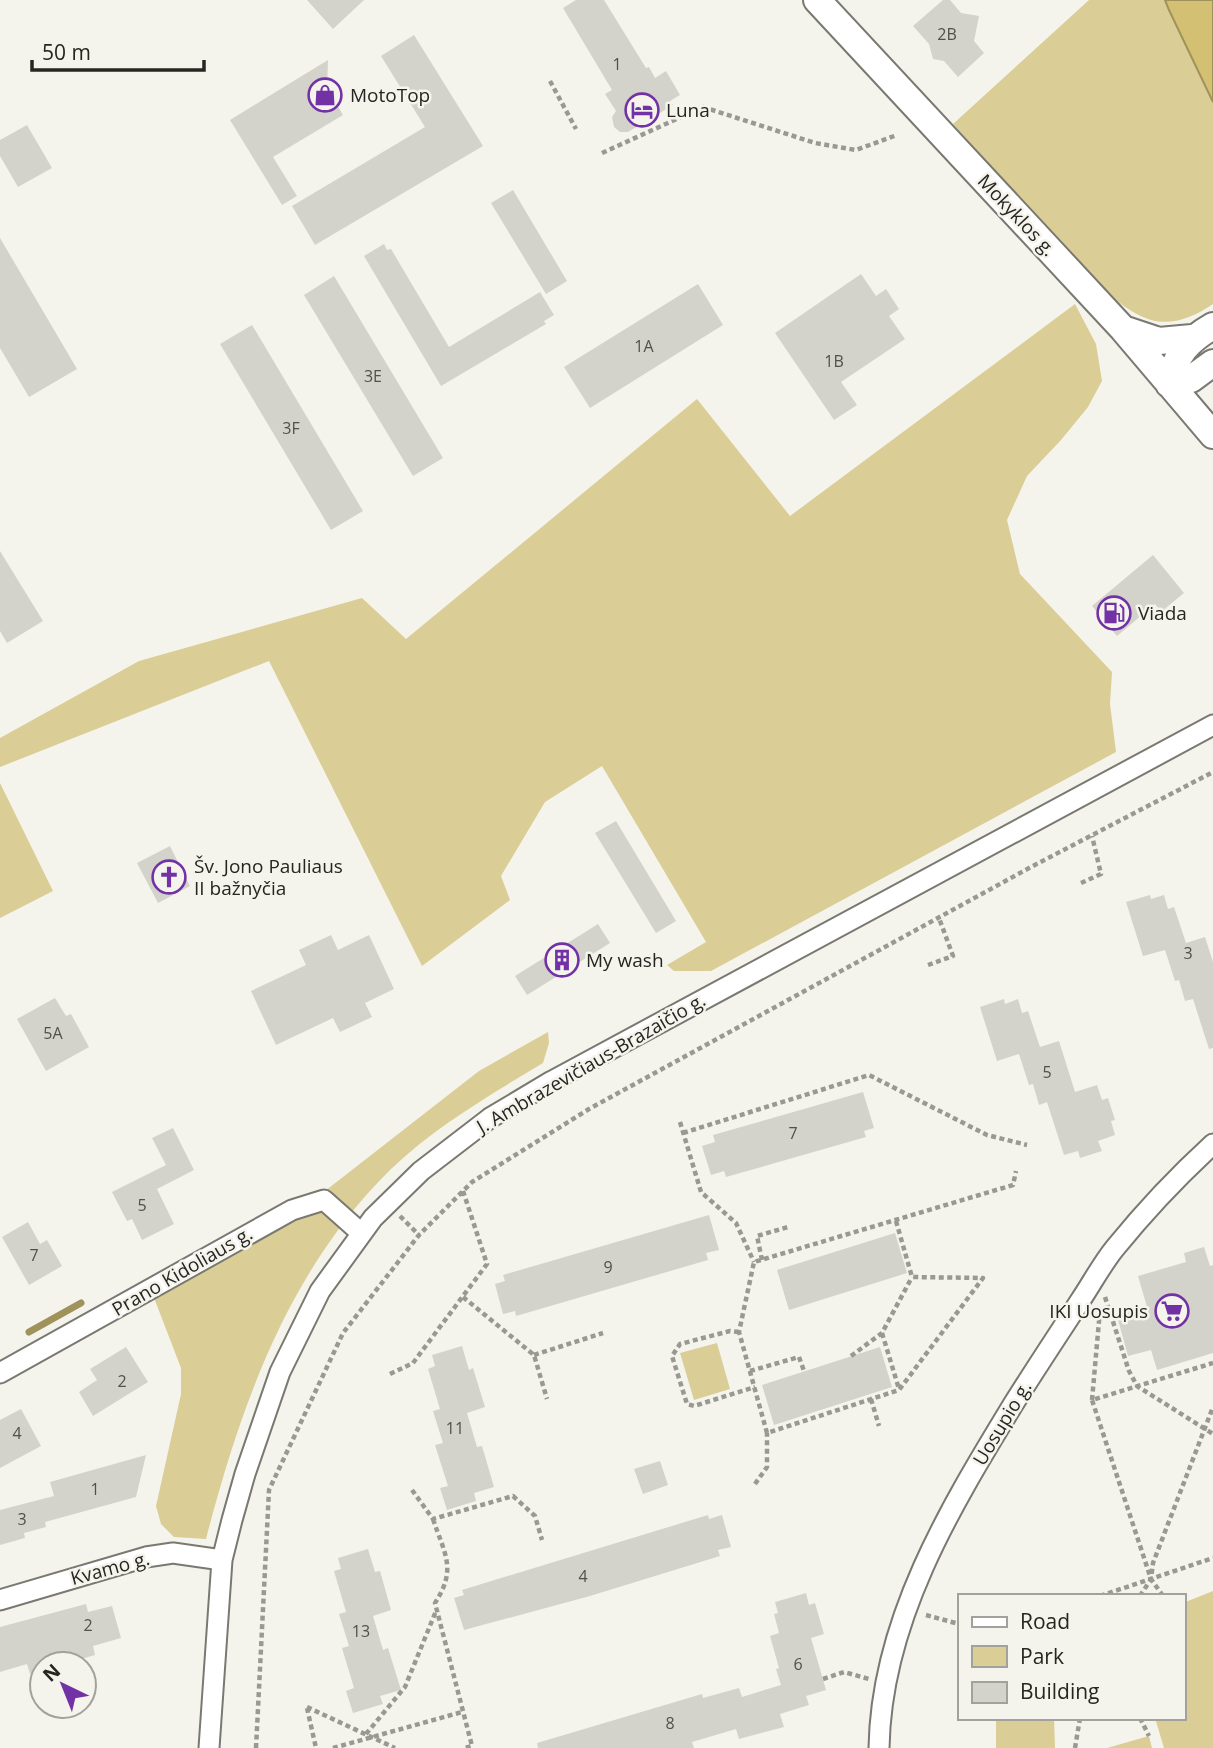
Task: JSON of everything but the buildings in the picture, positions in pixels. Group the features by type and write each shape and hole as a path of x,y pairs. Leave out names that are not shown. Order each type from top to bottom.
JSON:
{"main road":[{"name":"Mokyklos g.","path":"817,0 1123,329 1213,435"},
{"path":"1123,329 1159,341 1202,332"},
{"path":"1170,384 1180,354 1202,332"},
{"path":"1170,384 1191,379 1213,363"}],"street":[{"name":"J. Ambrazevičiaus-Brazaičio g.","path":"209,1748 222,1560 245,1474 280,1372 320,1291 360,1232 394,1196 452,1145 490,1118 552,1081 1213,724"},
{"name":"Uosupio g.","path":"878,1748 884,1683 918,1577 975,1468 1036,1368 1115,1249 1180,1174 1213,1144"},
{"name":"Prano Kidoliaus g.","path":"0,1373 292,1210 324,1200 360,1232"},
{"name":"Kvamo g.","path":"0,1600 146,1557 173,1553 222,1560"}],"path":[{"path":"550,81 576,129"},
{"path":"602,153 703,107 815,143 856,150 897,135"},
{"path":"256,1748 269,1490 343,1332 419,1236 463,1191 472,1182 589,1109 1213,772"},
{"path":"1081,883 1101,874 1092,836"},
{"path":"928,965 953,956 939,918"},
{"path":"683,1133 869,1075 987,1135 1027,1145"},
{"path":"680,1122 701,1192 736,1223 754,1262 739,1332 767,1433 767,1467 755,1484"},
{"path":"754,1262 1013,1185 1016,1171"},
{"path":"390,1374 413,1363 487,1264 463,1191"},
{"path":"851,1356 882,1333 912,1277 895,1221"},
{"path":"762,1260 757,1236 788,1227"},
{"path":"767,1433 899,1390 984,1278 912,1277"},
{"path":"1162,1594 1151,1579 1092,1399 1101,1293 1137,1386 1213,1434"},
{"path":"463,1297 534,1355 547,1399"},
{"path":"739,1332 730,1331 680,1344 672,1356 687,1404 694,1406 755,1388"},
{"path":"882,1333 899,1390"},
{"path":"534,1355 603,1334"},
{"path":"750,1371 799,1357 804,1371"},
{"path":"1092,1399 1213,1363"},
{"path":"871,1399 879,1426"},
{"path":"1141,1594 1151,1579 1153,1563 1213,1407"},
{"path":"412,1490 433,1519 449,1567 444,1588 435,1603 472,1746 465,1748"},
{"path":"433,1519 513,1496 535,1516 542,1540"},
{"path":"1106,1594 1213,1558"},
{"path":"366,1734 405,1687 436,1609"},
{"path":"928,1615 958,1624"},
{"path":"822,1679 844,1672 884,1683"},
{"path":"316,1748 307,1707 395,1748"},
{"path":"333,1748 462,1712"},
{"path":"1075,1748 1080,1720"},
{"path":"1141,1720 1149,1736"}],"green space":[{"path":"1089,0 1165,0 1213,102 1213,304 1182,319 1165,322 1148,319 1134,313 1106,292 953,124"},
{"path":"1075,304 1096,344 1102,381 1088,407 1027,476 1007,520 1020,574 1112,672 1110,704 1116,752 711,971 674,971 667,965 706,942 602,766 545,802 501,876 510,900 422,966 269,661 0,767 0,738 139,661 362,598 406,639 697,399 790,516"},
{"path":"0,783 53,891 0,918"},
{"path":"548,1032 549,1043 543,1063 426,1139 391,1169 355,1208 324,1250 273,1341 235,1438 206,1539 174,1537 161,1524 156,1506 181,1394 181,1368 151,1290 325,1191 479,1071"},
{"path":"717,1343 730,1389 694,1400 680,1353"},
{"path":"1213,1591 1213,1748 1164,1748 1156,1720 1185,1720 1185,1602"},
{"path":"996,1720 1054,1720 1055,1748 996,1748"},
{"path":"1149,1736 1152,1748 1107,1748"}],"shaded area":[{"path":"1165,0 1213,0 1213,102 1169,10"}],"waterway":[{"path":"29,1332 81,1303"}],"place":[{"name":"MotoTop","path":"325,95"},
{"name":"Luna","path":"642,110"},
{"name":"Viada","path":"1114,613"},
{"name":"Šv. Jono Pauliaus II bažnyčia","path":"169,877"},
{"name":"My wash","path":"562,960"},
{"name":"IKI Uosupis","path":"1172,1311"}]}
